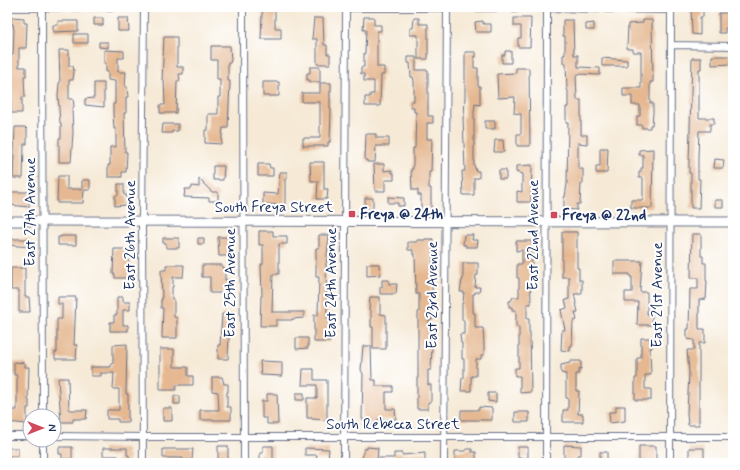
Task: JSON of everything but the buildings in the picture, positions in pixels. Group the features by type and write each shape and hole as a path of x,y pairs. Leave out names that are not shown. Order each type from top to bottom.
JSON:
{"main road":[{"name":"South Freya Street","path":"7,221 733,222"}],"street":[{"name":"East 27th Avenue","path":"42,7 42,408"},
{"path":"7,8 113,7"},
{"name":"East 26th Avenue","path":"143,463 142,221 144,7"},
{"name":"East 25th Avenue","path":"243,7 244,463"},
{"path":"346,7 671,8"},
{"name":"East 24th Avenue","path":"344,463 346,7"},
{"name":"East 23rd Avenue","path":"444,463 447,8"},
{"name":"East 22nd Avenue","path":"546,463 547,8"},
{"name":"East 21st Avenue","path":"670,463 671,8"},
{"path":"671,45 733,46"},
{"path":"7,436 22,436"},
{"name":"South Rebecca Street","path":"62,436 733,437"},
{"path":"42,448 42,463"}],"place":[{"name":"Freya @ 24th","path":"352,214"},
{"name":"Freya @ 22nd","path":"554,215"}]}
